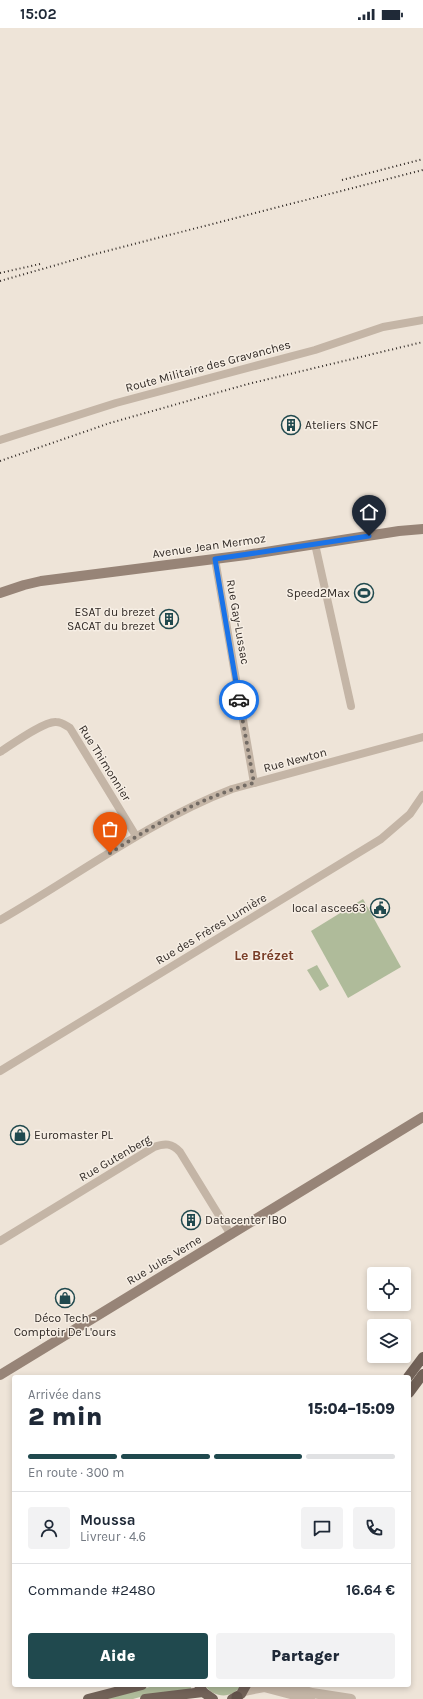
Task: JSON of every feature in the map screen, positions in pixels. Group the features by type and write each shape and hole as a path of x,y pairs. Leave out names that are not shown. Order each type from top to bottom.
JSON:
{"main road":[{"name":"Avenue Jean Mermoz","path":"0,593 41,581 215,559 399,531 423,529"},
{"name":"Rue Jules Verne","path":"0,1375 423,1117"},
{"path":"410,1375 423,1357"},
{"path":"411,1390 423,1374"},
{"path":"108,1693 118,1687"},
{"path":"88,1699 134,1687"},
{"path":"144,1699 201,1688 213,1699"}],"street":[{"name":"Route Militaire des Gravanches","path":"0,440 116,403 315,350 383,326 423,320"},
{"path":"315,544 351,706"},
{"name":"Rue Gay-Lussac","path":"215,559 254,783"},
{"name":"Rue Thimonnier","path":"0,752 44,725 54,722 62,723 70,728 136,836"},
{"name":"Rue Newton","path":"0,920 136,836 180,811 207,799 254,783 423,737"},
{"name":"Rue Newton","path":"413,740 423,740"},
{"name":"Rue des Frères Lumière","path":"0,1071 381,839 410,814 423,795"},
{"name":"Rue Gutenberg","path":"0,1241 154,1147 165,1144 174,1146 180,1152 231,1235"},
{"path":"239,1694 264,1687 310,1699"},
{"path":"292,1687 312,1693 351,1699"}],"green space":[{"path":"363,899 401,967 348,998 311,931"},
{"path":"317,965 329,986 320,991 307,970"},
{"path":"150,1687 191,1687 191,1689 133,1699 99,1699"},
{"path":"206,1687 240,1687 233,1693 223,1696 209,1690"}],"railway":[{"path":"342,180 423,159"},
{"path":"0,281 95,254 423,170"},
{"path":"0,273 40,264"},
{"path":"0,461 110,423 248,384 423,342"}],"way so far":[{"path":"110,853 136,836 180,811 232,789 254,783 239,700"}],"place":[{"name":"Ateliers SNCF","path":"291,425"},
{"name":"Speed2Max","path":"364,593"},
{"name":"ESAT du brezet SACAT du brezet","path":"169,619"},
{"name":"local ascee63","path":"380,908"},
{"name":"Euromaster PL","path":"20,1135"},
{"name":"Datacenter IBO","path":"191,1220"},
{"name":"Déco Tech - Comptoir De L'ours","path":"65,1298"}],"district":[{"name":"Le Brézet","path":"264,955"}],"route":[{"path":"239,700 215,559 369,536"}]}
